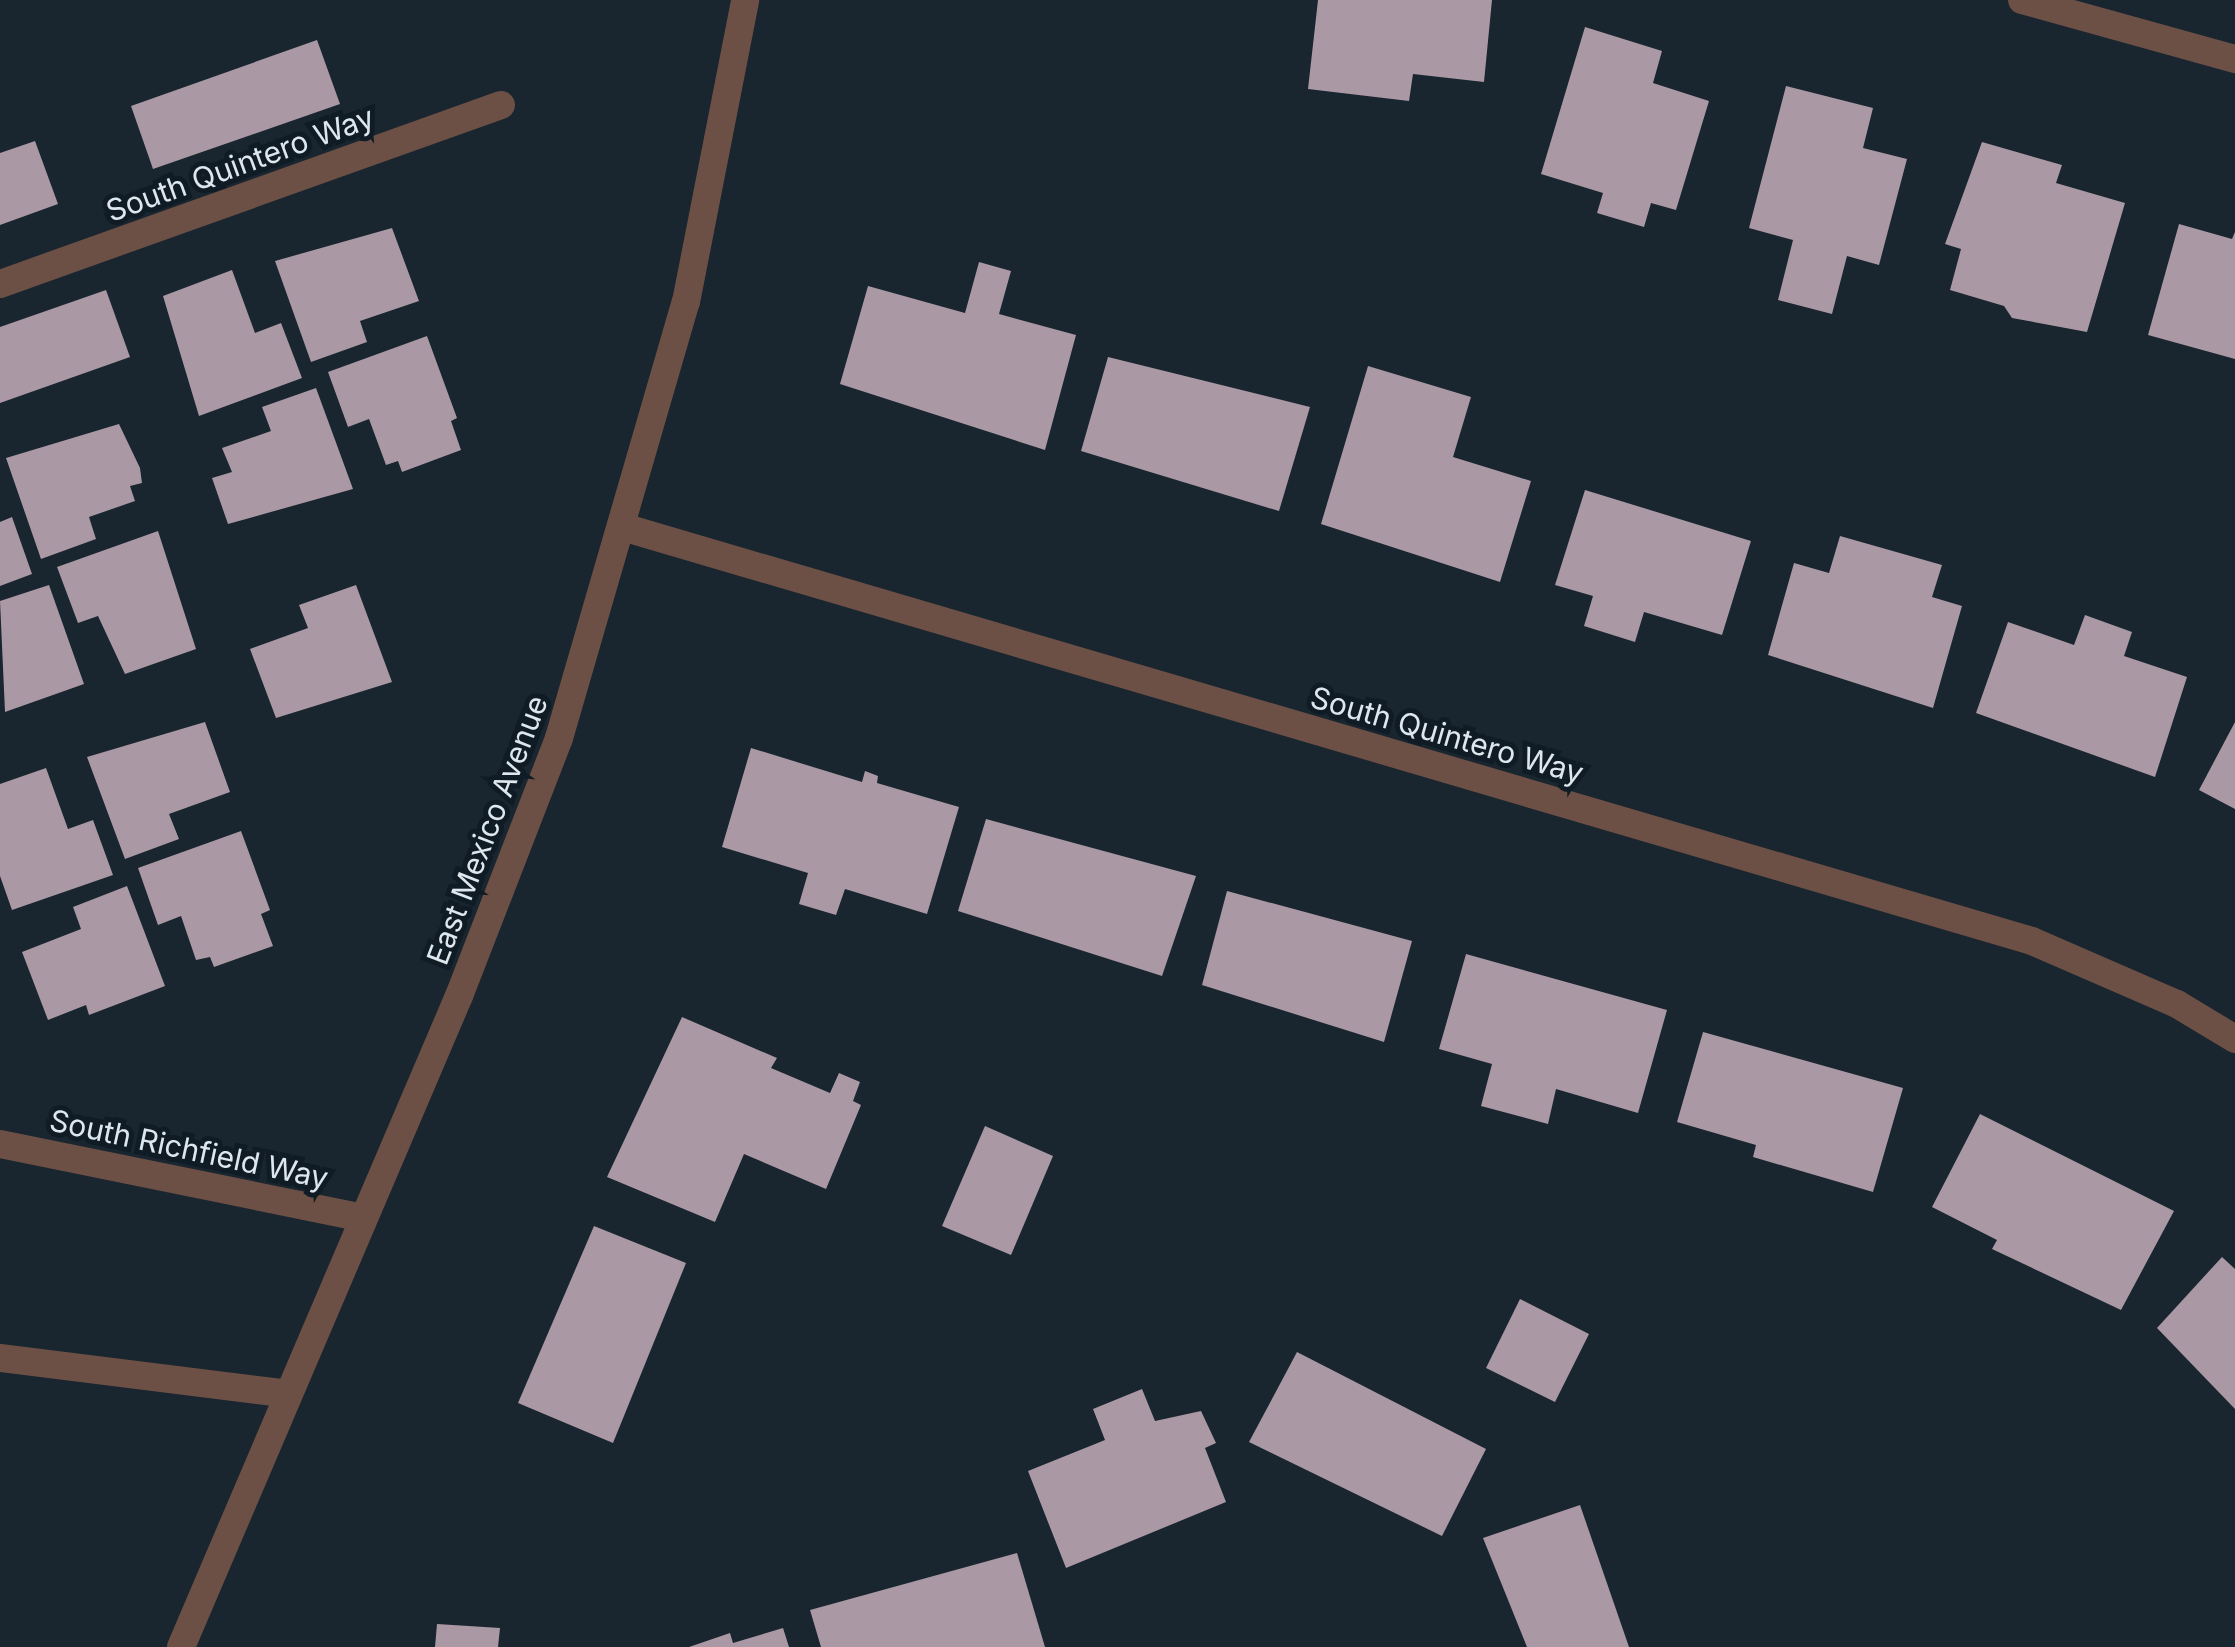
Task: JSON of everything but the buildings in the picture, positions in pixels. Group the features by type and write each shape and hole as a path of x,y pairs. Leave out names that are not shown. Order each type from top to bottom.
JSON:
{"street":[{"name":"East Mexico Avenue","path":"181,1647 364,1218 559,738 626,528 686,302 745,0"},
{"path":"2022,0 2235,59"},
{"name":"South Quintero Way","path":"0,284 502,105"},
{"name":"South Quintero Way","path":"626,528 2032,941 2177,1004 2235,1039"},
{"name":"South Richfield Way","path":"0,1144 364,1218"},
{"path":"0,1358 289,1394"}]}
